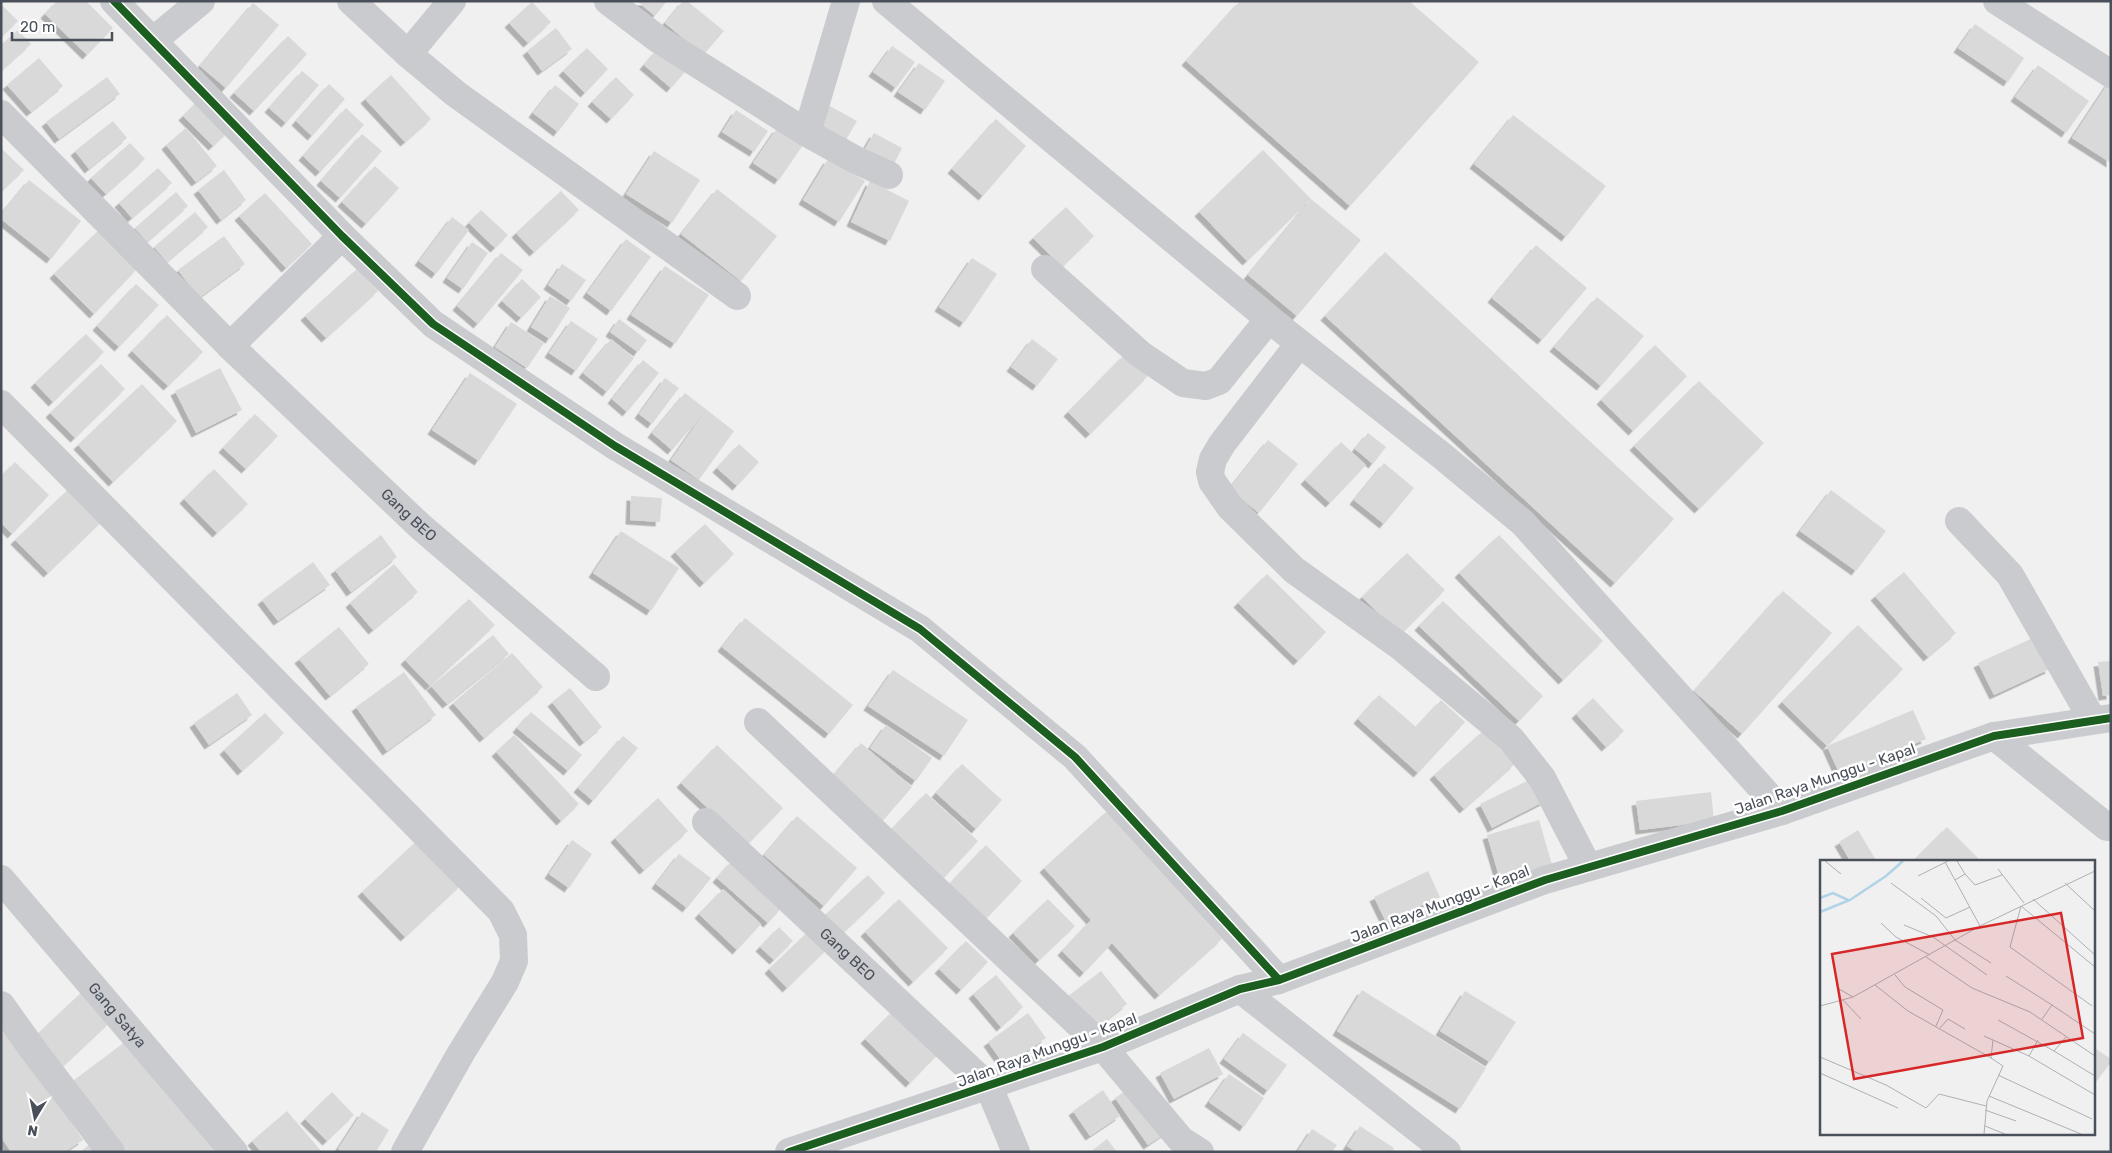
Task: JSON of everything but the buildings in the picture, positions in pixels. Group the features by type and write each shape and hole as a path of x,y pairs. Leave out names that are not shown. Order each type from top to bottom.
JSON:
{"street":[{"path":"114,1 154,40 342,236 433,324 615,446 920,629 1075,757 1279,980"},
{"path":"154,40 201,1"},
{"path":"351,1 408,54 464,100 738,296"},
{"path":"408,54 452,1"},
{"path":"608,1 658,40 807,132 856,160 889,175"},
{"path":"807,132 846,1"},
{"path":"886,1 1269,319 1441,455 1523,523 1782,811"},
{"path":"1997,1 2111,74"},
{"name":"Gang BEO","path":"1,114 230,346 428,533 596,677"},
{"path":"230,346 342,236"},
{"path":"1045,269 1140,354 1183,383 1206,386 1219,381 1269,319"},
{"path":"1300,344 1222,444 1213,459 1210,472 1212,480 1230,506 1294,570 1400,646 1511,738 1542,778 1588,867"},
{"path":"1,404 501,911 513,935 514,961 505,982 461,1052 405,1152"},
{"path":"1959,521 2010,575 2102,719"},
{"name":"Jalan Raya Munggu - Kapal","path":"789,1152 1103,1048 1240,988 1279,980 1545,880 1782,811 1994,736 2102,719"},
{"path":"758,722 1103,1048 1181,1140 1200,1152"},
{"path":"1994,736 2107,827"},
{"name":"Gang BEO","path":"706,822 989,1087"},
{"name":"Gang Satya","path":"1,879 234,1152"},
{"path":"1240,988 1447,1152"},
{"path":"1,1004 34,1051 111,1152"},
{"path":"989,1087 1016,1152"}],"cycle path":[{"path":"114,1 342,236 433,324 615,446 920,629 1075,757 1279,980"},
{"path":"789,1152 1103,1047 1240,989 1279,980 1545,880 1782,811 1994,736 2111,718"}]}
